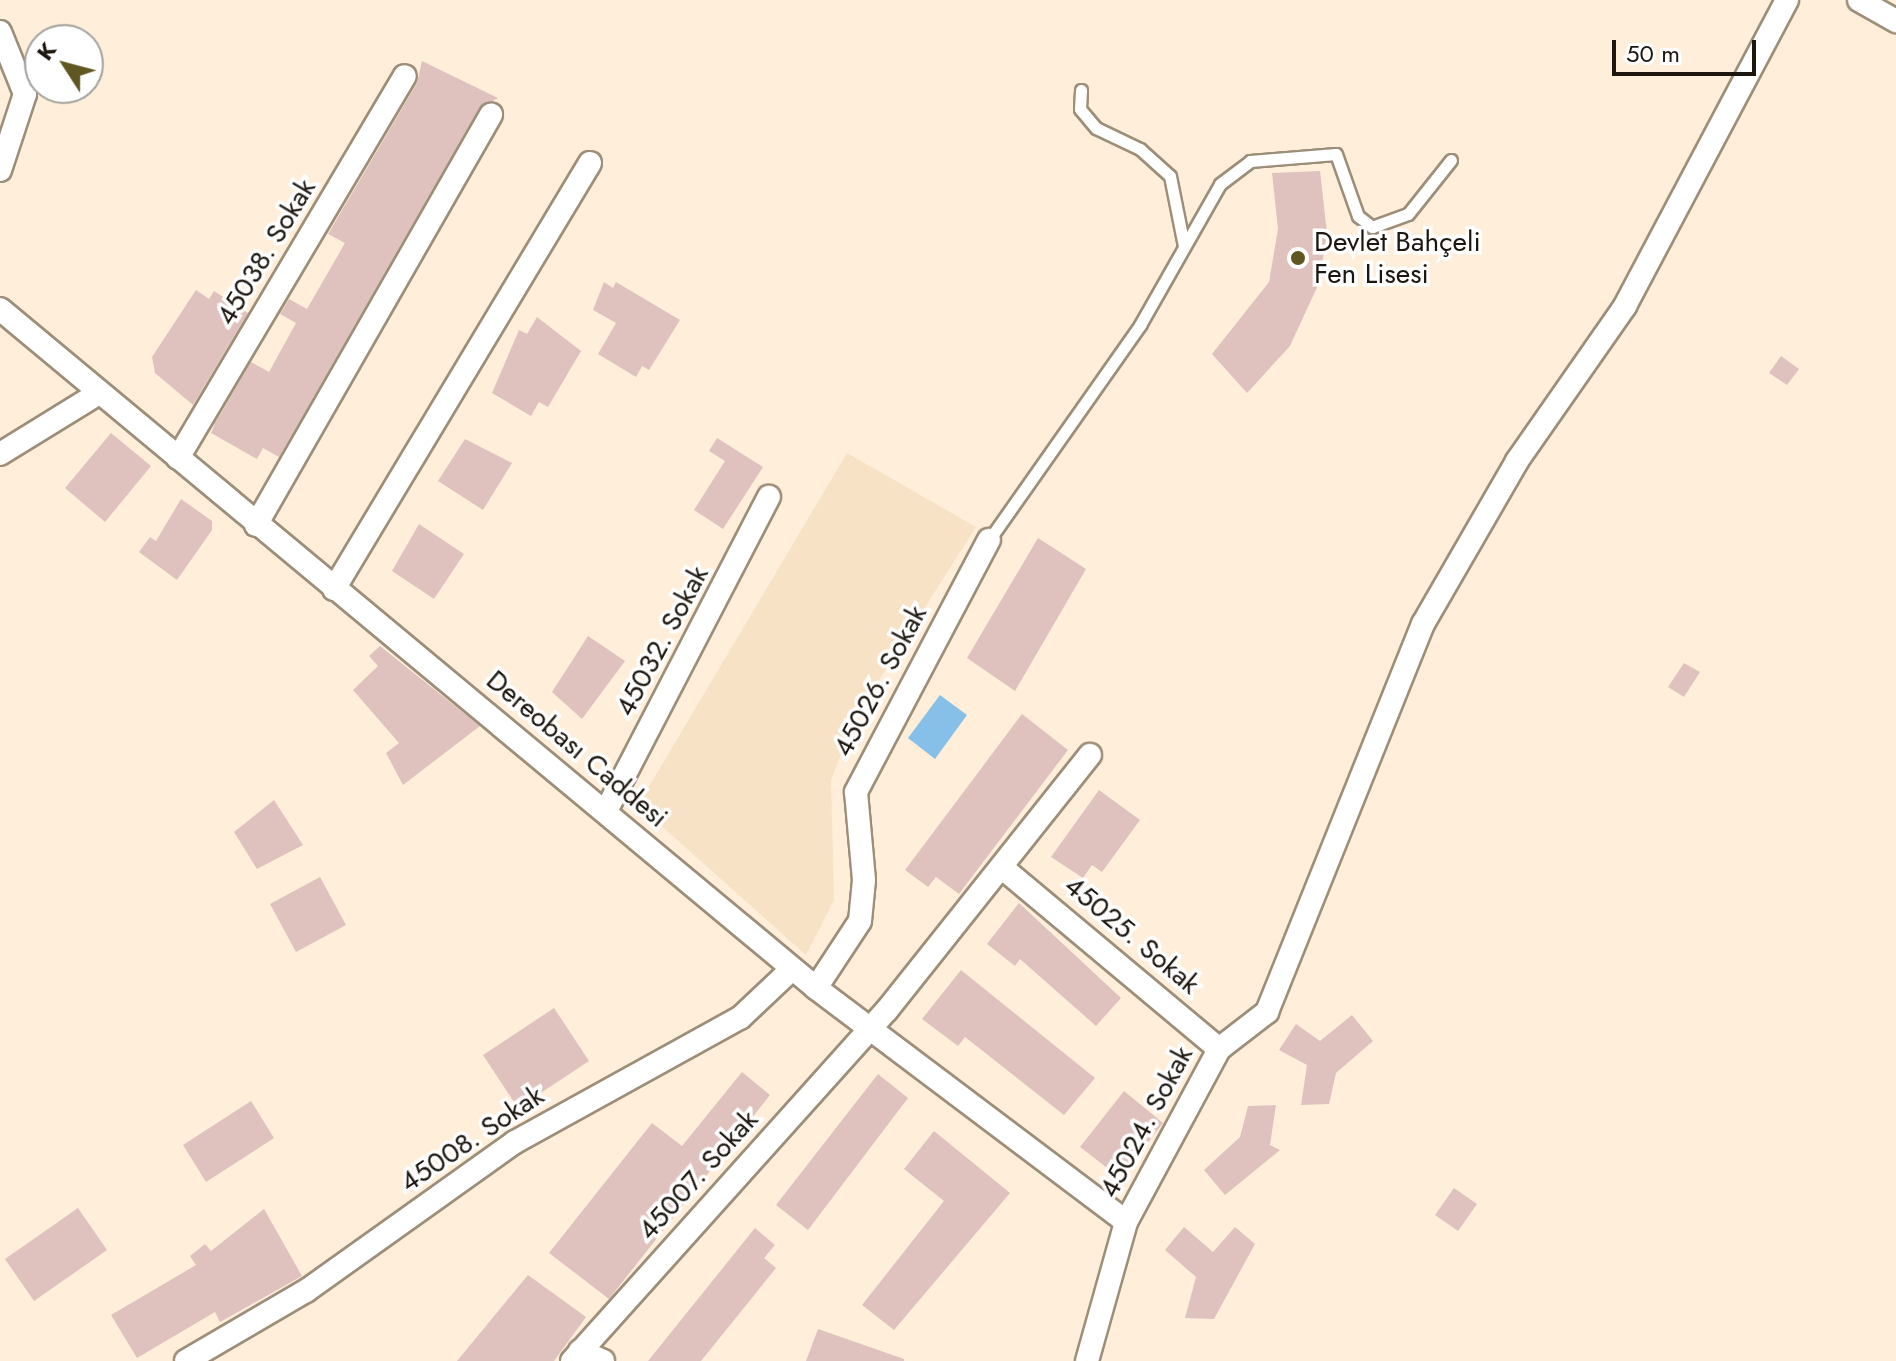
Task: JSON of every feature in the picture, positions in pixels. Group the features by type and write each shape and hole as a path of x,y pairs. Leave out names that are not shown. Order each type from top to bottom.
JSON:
{"street":[{"path":"1219,1049 1267,1012 1423,624 1494,512 1517,461 1625,306 1787,0"},
{"path":"1859,0 1896,21"},
{"path":"0,32 25,94 0,170"},
{"name":"45038. Sokak","path":"178,458 405,76"},
{"path":"256,525 491,115"},
{"path":"334,589 590,163"},
{"name":"Dereobası Caddesi","path":"0,309 792,969 868,1030 1126,1222"},
{"path":"0,454 99,393"},
{"name":"45032. Sokak","path":"606,811 769,497"},
{"name":"45026. Sokak","path":"816,988 860,921 864,880 856,792 989,540"},
{"path":"868,1030 1005,870 1090,755"},
{"name":"45025. Sokak","path":"1005,870 1219,1049"},
{"name":"45008. Sokak","path":"186,1361 306,1291 515,1142 740,1018 792,969"},
{"name":"45007. Sokak","path":"576,1356 868,1030"},
{"name":"45024. Sokak","path":"1087,1361 1126,1222 1219,1049"},
{"path":"576,1356 603,1361"}],"lane":[{"path":"1081,90 1080,109 1096,128 1140,149 1170,176 1184,251"},
{"path":"989,540 1184,251 1220,184 1250,161 1336,154 1358,216 1372,227 1408,214 1451,160"}],"shaded area":[{"path":"847,453 976,527 856,716 831,780 834,900 806,955 638,805"}],"water":[{"path":"940,695 967,715 935,759 908,738"}],"building":[{"path":"422,61 498,98 479,108 279,457 263,448 257,459 211,433 215,423 251,362 269,372 296,323 280,314 289,299 307,309 345,243 328,234 417,83"},
{"name":"Devlet Bahçeli Fen Lisesi","path":"1320,171 1327,233 1319,283 1290,346 1247,393 1212,354 1269,282 1278,229 1272,173"},
{"path":"604,282 613,288 616,282 680,320 649,370 642,366 636,377 598,354 616,323 593,310"},
{"path":"196,290 209,299 214,291 248,313 193,405 155,373 152,357"},
{"path":"537,317 581,351 548,407 539,402 531,416 492,393 519,330 527,334"},
{"path":"1781,356 1799,369 1787,385 1769,373"},
{"path":"111,433 151,466 105,522 65,488"},
{"path":"717,438 763,467 723,529 694,510 725,461 709,451"},
{"path":"465,439 512,463 483,510 438,481"},
{"path":"181,499 212,521 212,530 177,580 139,552 150,537 156,541"},
{"path":"419,524 464,554 434,599 392,571"},
{"path":"1038,538 1086,569 1015,691 967,658"},
{"path":"588,636 625,661 582,719 552,692"},
{"path":"380,646 480,726 403,785 386,753 399,743 353,690 378,666 369,656"},
{"path":"1684,663 1700,672 1684,697 1668,687"},
{"path":"1022,714 1068,750 959,894 936,877 928,887 905,870"},
{"path":"1099,790 1140,820 1102,872 1092,865 1083,878 1051,857"},
{"path":"274,800 303,845 257,869 234,832"},
{"path":"320,877 346,925 296,952 270,904"},
{"path":"1019,903 1121,998 1096,1026 1020,959 1015,966 987,944"},
{"path":"961,970 1095,1078 1064,1115 965,1037 958,1046 922,1019"},
{"path":"554,1008 589,1061 518,1108 483,1055"},
{"path":"1352,1015 1373,1041 1336,1073 1329,1104 1301,1105 1307,1065 1279,1050 1296,1024 1320,1041"},
{"path":"742,1072 770,1095 609,1299 549,1253 652,1123 682,1146"},
{"path":"878,1074 908,1098 808,1230 776,1205"},
{"path":"1124,1091 1163,1123 1128,1169 1114,1158 1106,1167 1080,1147"},
{"path":"251,1101 274,1138 206,1182 183,1145"},
{"path":"1276,1105 1270,1145 1280,1150 1225,1195 1204,1170 1240,1137 1248,1106"},
{"path":"934,1131 1010,1193 894,1330 862,1305 944,1201 904,1169"},
{"path":"1454,1188 1477,1204 1458,1231 1435,1215"},
{"path":"78,1208 107,1250 34,1301 5,1259"},
{"path":"264,1209 302,1276 220,1322 215,1312 137,1358 111,1315 196,1265 190,1256 205,1244 211,1251"},
{"path":"1184,1227 1213,1252 1235,1227 1255,1244 1214,1319 1185,1318 1196,1277 1165,1250"},
{"path":"755,1228 775,1245 764,1258 776,1268 701,1361 648,1361"},
{"path":"528,1275 586,1317 554,1361 457,1361"},
{"path":"818,1329 904,1359 904,1361 806,1361"}],"place":[{"name":"Devlet Bahçeli Fen Lisesi","path":"1298,258"}]}
